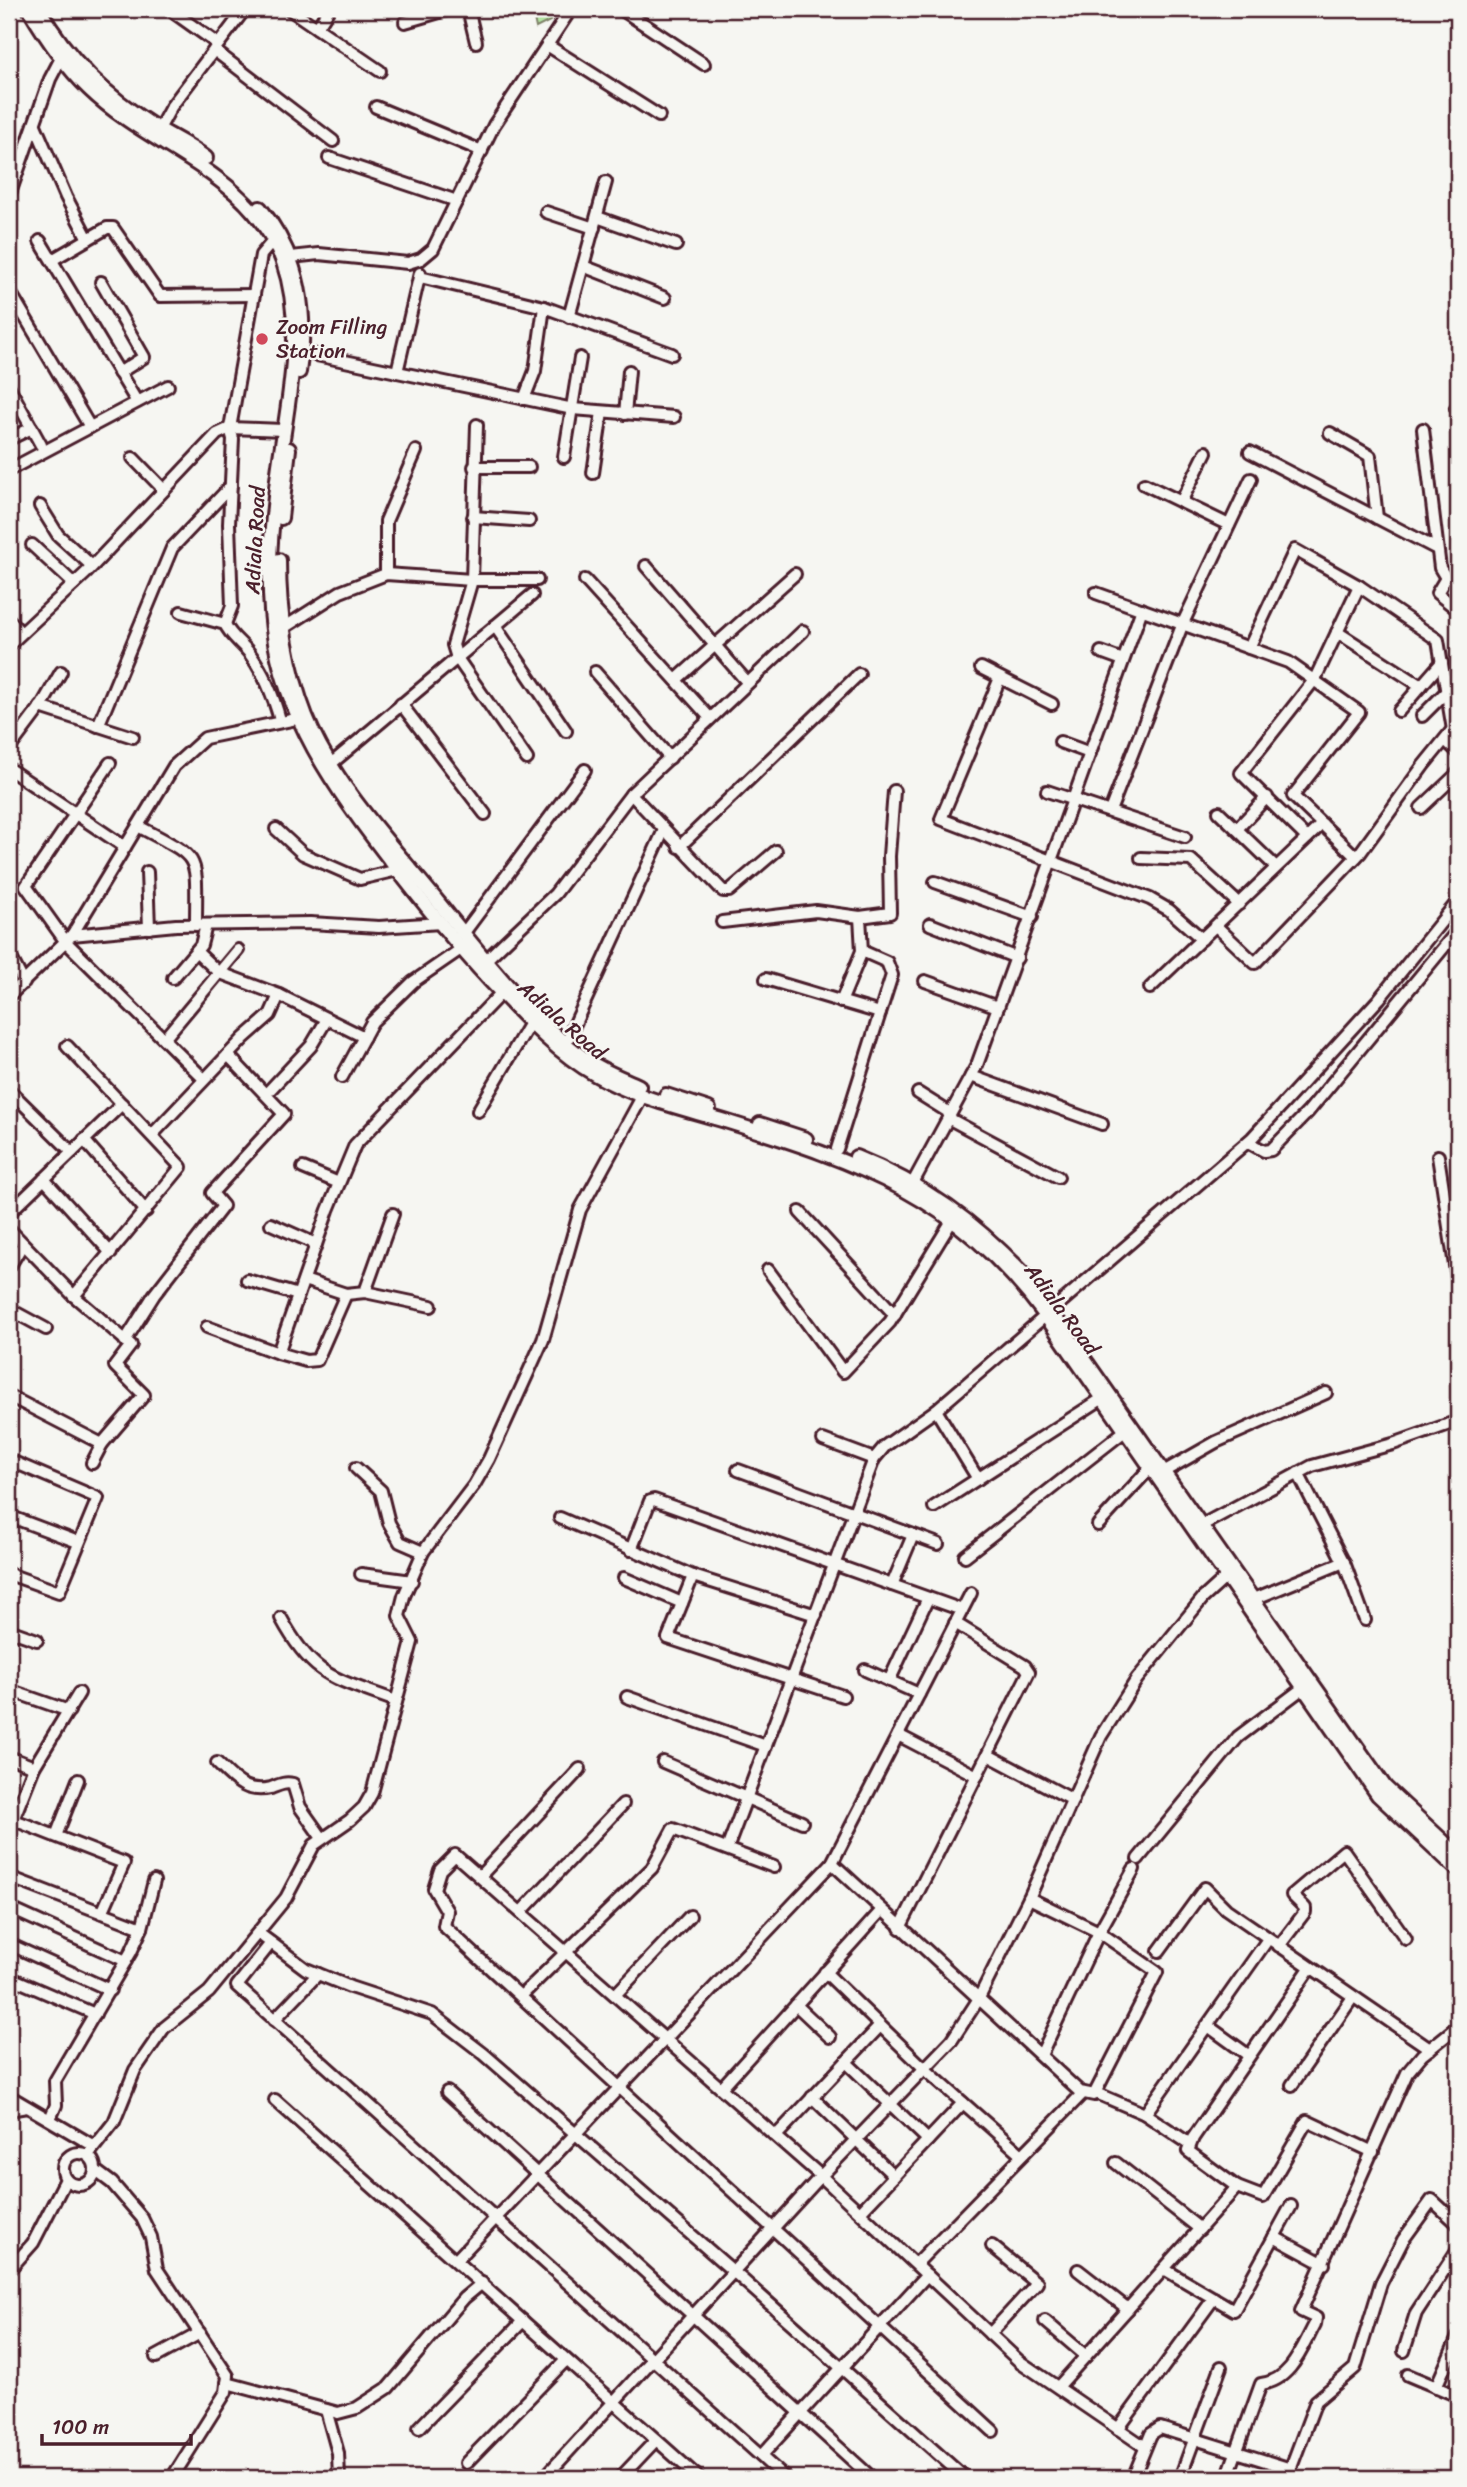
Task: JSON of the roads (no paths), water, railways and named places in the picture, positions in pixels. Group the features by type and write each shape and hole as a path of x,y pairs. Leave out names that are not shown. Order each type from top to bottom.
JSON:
{"main road":[{"name":"Adiala Road","path":"29,9 61,58 90,91 120,114 195,160 222,181 245,203 273,241 283,260 295,314 294,349 270,541 275,644 302,719 344,797 398,870 461,949 583,1068 643,1095 834,1157 911,1187 953,1219 1020,1281 1048,1313 1165,1471 1385,1787 1458,1855"},
{"name":"Adiala Road","path":"39,9 79,66 96,85 159,129 201,153 251,197 291,257 303,313 302,352 278,541 282,629 302,719 381,835 486,960 505,989"},
{"name":"Adiala Road","path":"533,1018 586,1059 648,1090 837,1149 911,1187 981,1230 1027,1276 1103,1398 1224,1578 1378,1795 1458,1870"}],"street":[{"path":"159,129 245,9"},
{"path":"289,9 380,71"},
{"path":"317,28 330,9"},
{"path":"405,22 450,9"},
{"path":"468,9 476,42"},
{"path":"291,257 319,254 408,263 421,259 433,249 494,125 571,9"},
{"path":"621,9 704,64"},
{"path":"173,12 333,141"},
{"path":"547,45 659,116"},
{"path":"9,196 50,79 61,58"},
{"path":"376,107 482,151"},
{"path":"36,125 66,197 88,239"},
{"path":"329,158 457,201"},
{"path":"569,317 607,183"},
{"path":"546,212 595,222 676,245"},
{"path":"52,260 107,228 113,228 160,296 254,295"},
{"path":"40,241 137,402"},
{"path":"273,241 261,255 230,428 233,439 229,569 232,606 225,624 229,634 250,653 274,699 280,720"},
{"path":"397,372 420,276 421,259"},
{"path":"583,266 665,298"},
{"path":"420,276 544,307 672,354"},
{"path":"101,282 144,357 119,373"},
{"path":"9,290 13,308 90,427"},
{"path":"524,399 535,371 544,307"},
{"path":"302,352 573,409 674,416"},
{"path":"564,457 580,358"},
{"path":"625,414 629,371"},
{"path":"9,470 168,386"},
{"path":"9,387 41,444"},
{"path":"593,473 602,412"},
{"path":"477,425 472,580 453,645 457,657 527,760"},
{"path":"9,439 32,428"},
{"path":"9,645 92,566 217,434 230,428 283,430"},
{"path":"1423,429 1437,549 1440,568 1446,579"},
{"path":"1330,433 1370,456 1377,518"},
{"path":"386,574 386,521 416,451"},
{"path":"1181,502 1206,452"},
{"path":"1250,452 1437,549"},
{"path":"133,458 164,490"},
{"path":"474,467 529,467"},
{"path":"1110,811 1183,624 1251,479"},
{"path":"1144,484 1229,525"},
{"path":"98,726 172,548 231,486"},
{"path":"40,506 58,536 92,566"},
{"path":"473,517 529,521"},
{"path":"32,545 74,584"},
{"path":"1216,926 1255,963 1356,857 1456,726 1438,640 1359,586 1296,550 1249,648"},
{"path":"646,566 747,682"},
{"path":"282,629 340,592 386,574 472,580 537,580"},
{"path":"676,680 794,574"},
{"path":"1446,579 1458,578"},
{"path":"1446,579 1437,593 1458,610"},
{"path":"584,580 710,718"},
{"path":"1307,838 1241,773 1315,678 1359,586"},
{"path":"1096,593 1288,662 1315,678 1359,712 1293,796 1356,857"},
{"path":"332,763 532,595"},
{"path":"911,1187 971,1076 1017,958 1142,609"},
{"path":"181,612 225,624"},
{"path":"9,620 21,633"},
{"path":"495,626 566,730"},
{"path":"486,960 555,894 631,794 803,631"},
{"path":"1337,632 1421,686"},
{"path":"1101,652 1123,660"},
{"path":"1399,711 1442,662"},
{"path":"981,668 1052,704"},
{"path":"9,749 40,707 61,672"},
{"path":"595,672 670,758"},
{"path":"679,847 859,674"},
{"path":"1000,678 941,819 1150,899 1169,910 1202,939"},
{"path":"1423,716 1447,691"},
{"path":"401,704 485,814"},
{"path":"40,707 133,737"},
{"path":"9,996 69,938 174,766 205,738 280,720 302,719"},
{"path":"1445,740 1458,752"},
{"path":"1060,743 1090,754"},
{"path":"110,763 26,886 69,938 204,1079"},
{"path":"9,769 125,847"},
{"path":"463,934 586,770"},
{"path":"1421,808 1458,773"},
{"path":"722,922 816,911 860,917 885,915 892,908 889,856 894,791"},
{"path":"1047,791 1185,836"},
{"path":"631,794 723,891 729,891 776,851"},
{"path":"1237,829 1267,797"},
{"path":"1219,812 1276,867"},
{"path":"1150,988 1322,824"},
{"path":"138,826 190,856 196,865 201,925 197,952 173,978"},
{"path":"276,829 303,853 360,878 398,870"},
{"path":"566,1043 664,830"},
{"path":"1141,858 1191,860 1239,904"},
{"path":"147,872 149,928"},
{"path":"935,882 1032,917"},
{"path":"727,1849 874,1459 885,1446 936,1410 1248,1142 1379,999 1458,901"},
{"path":"841,1002 862,951 860,917"},
{"path":"69,938 149,928 201,925 310,923 379,927 441,923"},
{"path":"930,924 1017,958"},
{"path":"1248,1142 1264,1151 1271,1150 1308,1112 1458,930"},
{"path":"342,1077 372,1022 412,982 461,949"},
{"path":"164,1039 238,950"},
{"path":"837,1149 880,1013 891,967 887,962 862,951"},
{"path":"197,952 218,972 279,995 364,1037"},
{"path":"9,954 24,983"},
{"path":"766,979 880,1013"},
{"path":"925,981 998,1007"},
{"path":"278,1353 316,1244 355,1145 505,989"},
{"path":"152,1135 204,1079 270,1015 279,995"},
{"path":"478,1111 533,1018"},
{"path":"267,1094 311,1046 327,1019"},
{"path":"67,1046 179,1164 181,1170 74,1296"},
{"path":"125,1340 154,1295 223,1206 212,1194 284,1114 228,1055"},
{"path":"971,1076 1102,1124"},
{"path":"9,1090 72,1152"},
{"path":"918,1093 949,1115 1058,1177"},
{"path":"9,2270 33,2243 66,2179 63,2170 67,2158 91,2150 114,2122 135,2070 164,2028 209,1992 286,1898 314,1845 364,1807 372,1793 412,1642 400,1616 423,1552 474,1485 489,1460 543,1340 580,1210 643,1095"},
{"path":"9,1109 18,1100"},
{"path":"11,1205 44,1179 122,1104"},
{"path":"84,1140 146,1211"},
{"path":"1438,1156 1458,1285"},
{"path":"303,1168 339,1184"},
{"path":"44,1179 111,1253"},
{"path":"800,1212 895,1315"},
{"path":"365,1292 393,1214"},
{"path":"768,1270 843,1372 895,1315 953,1219"},
{"path":"271,1224 316,1244"},
{"path":"9,1229 74,1296 131,1345 115,1366 144,1395 102,1444 92,1463"},
{"path":"9,1267 23,1244"},
{"path":"247,1280 299,1295"},
{"path":"304,1280 346,1294 365,1292 431,1306"},
{"path":"207,1327 278,1353 306,1361 317,1360 346,1294"},
{"path":"9,1309 46,1329"},
{"path":"1165,1471 1216,1442 1326,1394"},
{"path":"9,1396 102,1444"},
{"path":"934,1507 1103,1398"},
{"path":"936,1410 978,1479"},
{"path":"1202,1525 1312,1466 1394,1444 1458,1422"},
{"path":"965,1556 1126,1430"},
{"path":"823,1440 874,1459"},
{"path":"9,1460 98,1498 59,1592 9,1574"},
{"path":"1098,1525 1151,1467"},
{"path":"356,1468 381,1491 390,1523 400,1542 423,1552"},
{"path":"738,1470 939,1544"},
{"path":"1298,1473 1344,1562 1364,1620"},
{"path":"631,1550 650,1501 654,1500 962,1610"},
{"path":"9,1516 78,1542"},
{"path":"560,1518 693,1576 816,1615"},
{"path":"892,1585 913,1535"},
{"path":"1254,1600 1344,1562"},
{"path":"361,1574 412,1581"},
{"path":"693,1576 668,1638 843,1696"},
{"path":"624,1578 682,1603"},
{"path":"544,2478 821,2176 952,2040 978,2000 1029,1898 1101,1736 1137,1679 1203,1598 1224,1578"},
{"path":"456,2259 832,1863 971,1593"},
{"path":"889,1681 928,1598"},
{"path":"281,1618 298,1650 325,1675 396,1701"},
{"path":"900,1928 1029,1672 1025,1666 955,1623"},
{"path":"9,1630 37,1640"},
{"path":"865,1671 919,1694"},
{"path":"1041,2055 1099,1932 1136,1864 1238,1737 1303,1688"},
{"path":"9,1690 69,1711"},
{"path":"79,1693 34,1767 10,1823 56,1836 124,1863 103,1913"},
{"path":"627,1697 766,1746"},
{"path":"898,1735 977,1776"},
{"path":"988,1755 1073,1800"},
{"path":"9,1758 34,1767"},
{"path":"663,1762 802,1822"},
{"path":"216,1763 242,1786 254,1790 293,1784 300,1807 322,1838"},
{"path":"480,1876 580,1769"},
{"path":"56,1836 78,1780"},
{"path":"521,1912 623,1804"},
{"path":"521,1996 652,1867 673,1829 774,1867"},
{"path":"1279,1946 1305,1912 1305,1908 1292,1895 1344,1851 1406,1938"},
{"path":"993,2431 444,1926 447,1911 434,1889 440,1870 455,1855 722,2087 1019,2361 1144,2447"},
{"path":"832,1863 978,2000 1083,2093 1096,2093 1145,2114 1190,2144"},
{"path":"9,1877 142,1928"},
{"path":"50,2119 56,2105 55,2081 126,1961 142,1928 154,1881"},
{"path":"1159,1951 1205,1888 1226,1909 1430,2049"},
{"path":"1029,1898 1099,1932 1157,1972 1096,2093"},
{"path":"9,1908 126,1961"},
{"path":"722,2087 881,1910"},
{"path":"615,1994 690,1916"},
{"path":"258,1933 306,1969 432,2014 734,2272 965,2478"},
{"path":"1145,2114 1269,1939"},
{"path":"271,1943 237,1986 785,2478"},
{"path":"9,1944 110,1990"},
{"path":"1310,1968 1248,2055 1188,2151 1237,2187 1263,2197 1307,2121 1373,2152"},
{"path":"825,1972 926,2070 1022,2155"},
{"path":"274,2020 318,1974"},
{"path":"9,1978 95,2014"},
{"path":"1292,2085 1353,1997"},
{"path":"796,2005 830,2037"},
{"path":"776,2136 880,2026"},
{"path":"1208,2026 1248,2055"},
{"path":"1227,2478 1261,2384 1272,2383 1287,2372 1315,2324 1315,2318 1301,2311 1407,2073 1458,2026"},
{"path":"846,2062 928,2140"},
{"path":"447,2092 872,2478"},
{"path":"916,2264 1083,2093"},
{"path":"9,2096 50,2119 91,2150 96,2171 94,2177 82,2185 66,2179"},
{"path":"813,2097 894,2176"},
{"path":"275,2100 699,2478"},
{"path":"860,2212 963,2103"},
{"path":"9,2110 27,2106"},
{"path":"1116,2162 1200,2229"},
{"path":"96,2171 112,2183 142,2218 151,2237 157,2269 228,2376 226,2392 172,2478"},
{"path":"1058,2387 1237,2187"},
{"path":"1133,2478 1151,2434 1160,2428 1237,2452 1289,2474 1316,2401 1355,2368 1381,2283 1403,2240 1425,2206 1432,2200 1458,2224"},
{"path":"1164,2269 1234,2310 1291,2206"},
{"path":"1274,2238 1324,2264"},
{"path":"990,2334 1037,2283 992,2246"},
{"path":"1404,2351 1416,2313 1458,2249"},
{"path":"1078,2270 1128,2309"},
{"path":"761,2456 878,2325 927,2275"},
{"path":"227,2383 338,2413 357,2408 370,2397 388,2389 464,2298 482,2283"},
{"path":"1118,2429 1214,2298"},
{"path":"419,2428 523,2320"},
{"path":"1045,2321 1086,2356"},
{"path":"156,2357 200,2333"},
{"path":"1436,2387 1458,2337"},
{"path":"466,2463 566,2360"},
{"path":"1180,2478 1221,2367"},
{"path":"1408,2375 1458,2396"},
{"path":"326,2410 338,2453 339,2478"},
{"path":"620,2478 656,2440"}],"place":[{"name":"Zoom Filling Station","path":"262,339"}]}
